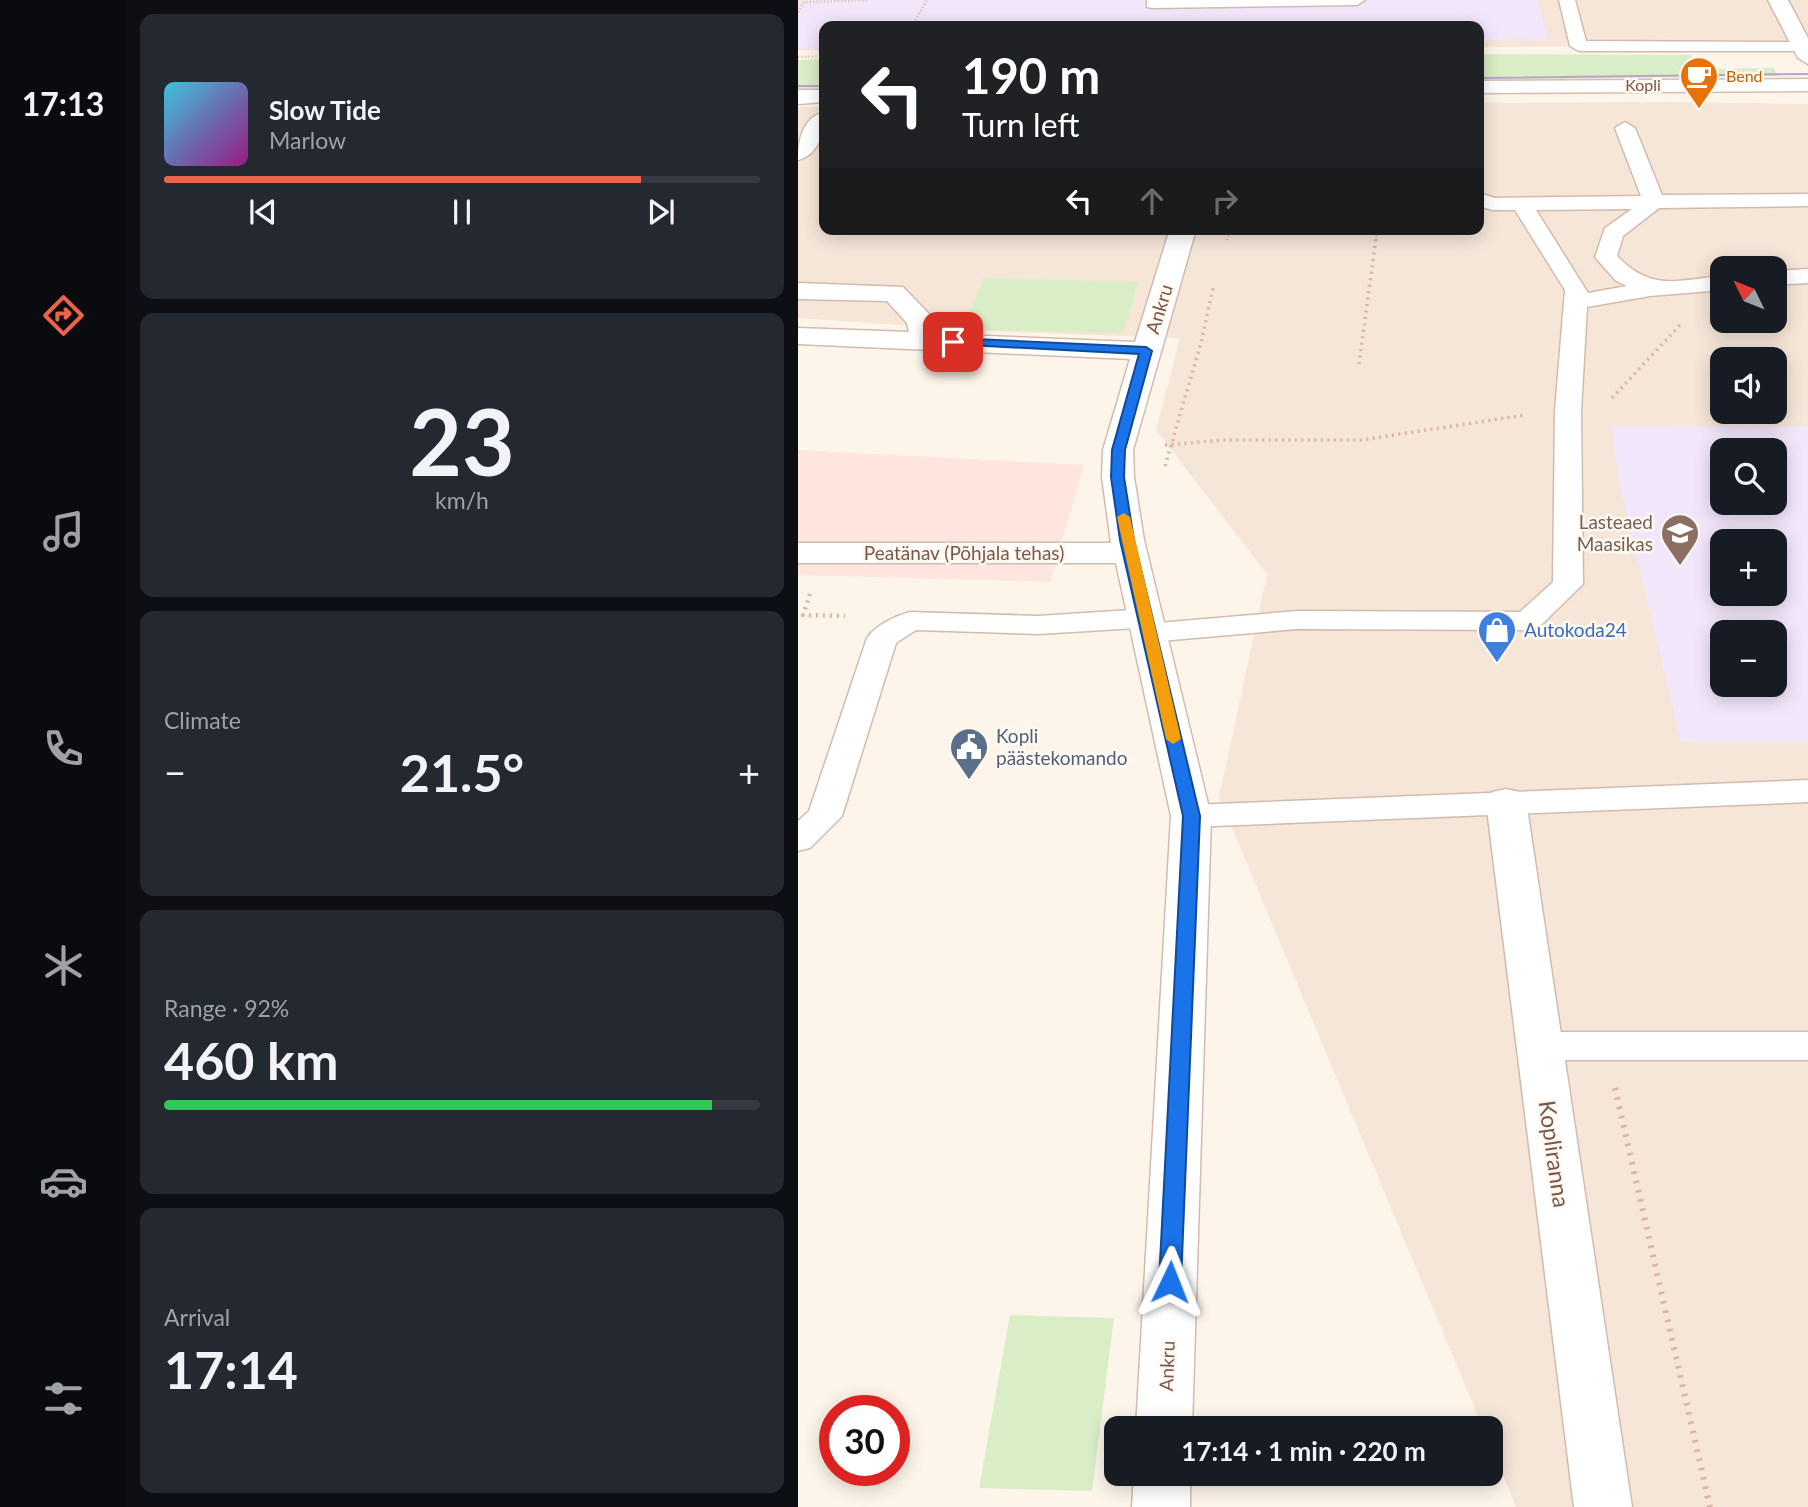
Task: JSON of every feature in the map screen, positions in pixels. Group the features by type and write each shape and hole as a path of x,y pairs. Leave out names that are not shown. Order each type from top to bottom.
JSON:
{"street":[{"path":"1778,0 1805,53"},
{"name":"Kopli","path":"1484,87 1808,85"},
{"path":"798,97 819,96"},
{"path":"798,153 819,126"},
{"name":"Ankru","path":"1165,1416 1191,816 1130,554 1118,477 1118,450 1181,235"},
{"path":"798,291 894,293 920,321 925,340"},
{"path":"798,336 1146,351"},
{"name":"Peatänav (Põhjala tehas)","path":"798,552 1130,554"},
{"name":"Kopliranna","path":"1506,802 1603,1507"},
{"path":"1161,1507 1162,1486"}],"lane":[{"path":"1153,3 1357,0"},
{"path":"1567,0 1579,46 1805,53"},
{"path":"1625,128 1654,202"},
{"path":"1484,201 1492,204 1522,204 1808,200"},
{"path":"1650,289 1624,276 1606,257 1613,233 1654,202"},
{"path":"798,840 824,816 882,638 910,621 1147,625 1297,620 1528,621 1568,584 1567,411 1577,290 1522,204"},
{"path":"1787,277 1808,276"},
{"path":"1576,302 1650,289 1710,283"},
{"path":"1191,816 1808,791"},
{"path":"1538,1046 1808,1046"}],"path":[{"path":"798,12 804,2 869,0"},
{"path":"915,21 927,0"},
{"path":"798,57 819,56"},
{"path":"1359,364 1376,235"},
{"path":"1609,402 1682,323"},
{"path":"1171,445 1224,440 1362,440 1567,411"},
{"path":"812,589 803,615 846,617 892,632"},
{"path":"1613,1079 1710,1507"}],"shaded area":[{"path":"798,0 1808,0 1808,45 1484,47 1484,21 819,21 819,50 798,50"},
{"path":"804,0 1538,0 1548,39 1484,40 1484,21 819,21 819,49 798,49 798,7"},
{"path":"1484,103 1808,104 1808,1507 1516,1507 1503,1475 1503,1416 1478,1416 1219,797 1267,574 1156,430 1180,338 984,331 798,318 798,107 819,107 819,235 1484,235"},
{"name":"Lasteaed Maasikas","path":"1808,426 1808,742 1681,742 1619,483 1611,427"},
{"path":"798,450 1084,465 1050,582 798,575"}],"green space":[{"path":"1484,54 1691,55 1698,69 1774,68 1778,76 1484,80"},
{"path":"819,59 819,89 798,90 798,60"},
{"path":"983,278 1139,282 1123,333 987,330 967,321"},
{"path":"1010,1315 1114,1318 1092,1491 979,1488"}],"tram line":[{"path":"1484,78 1808,74"},
{"path":"798,86 819,86"}],"slow traffic":[{"path":"1124,517 1173,739"}],"place":[{"name":"Bend","path":"1699,110"},
{"name":"Lasteaed Maasikas","path":"1680,567"},
{"name":"Autokoda24","path":"1497,664"},
{"name":"Kopli päästekomando","path":"969,781"}],"route":[{"path":"953,342 1146,351 1118,450 1118,477 1127,540 1191,816 1184,1024 1170,1282"}]}
